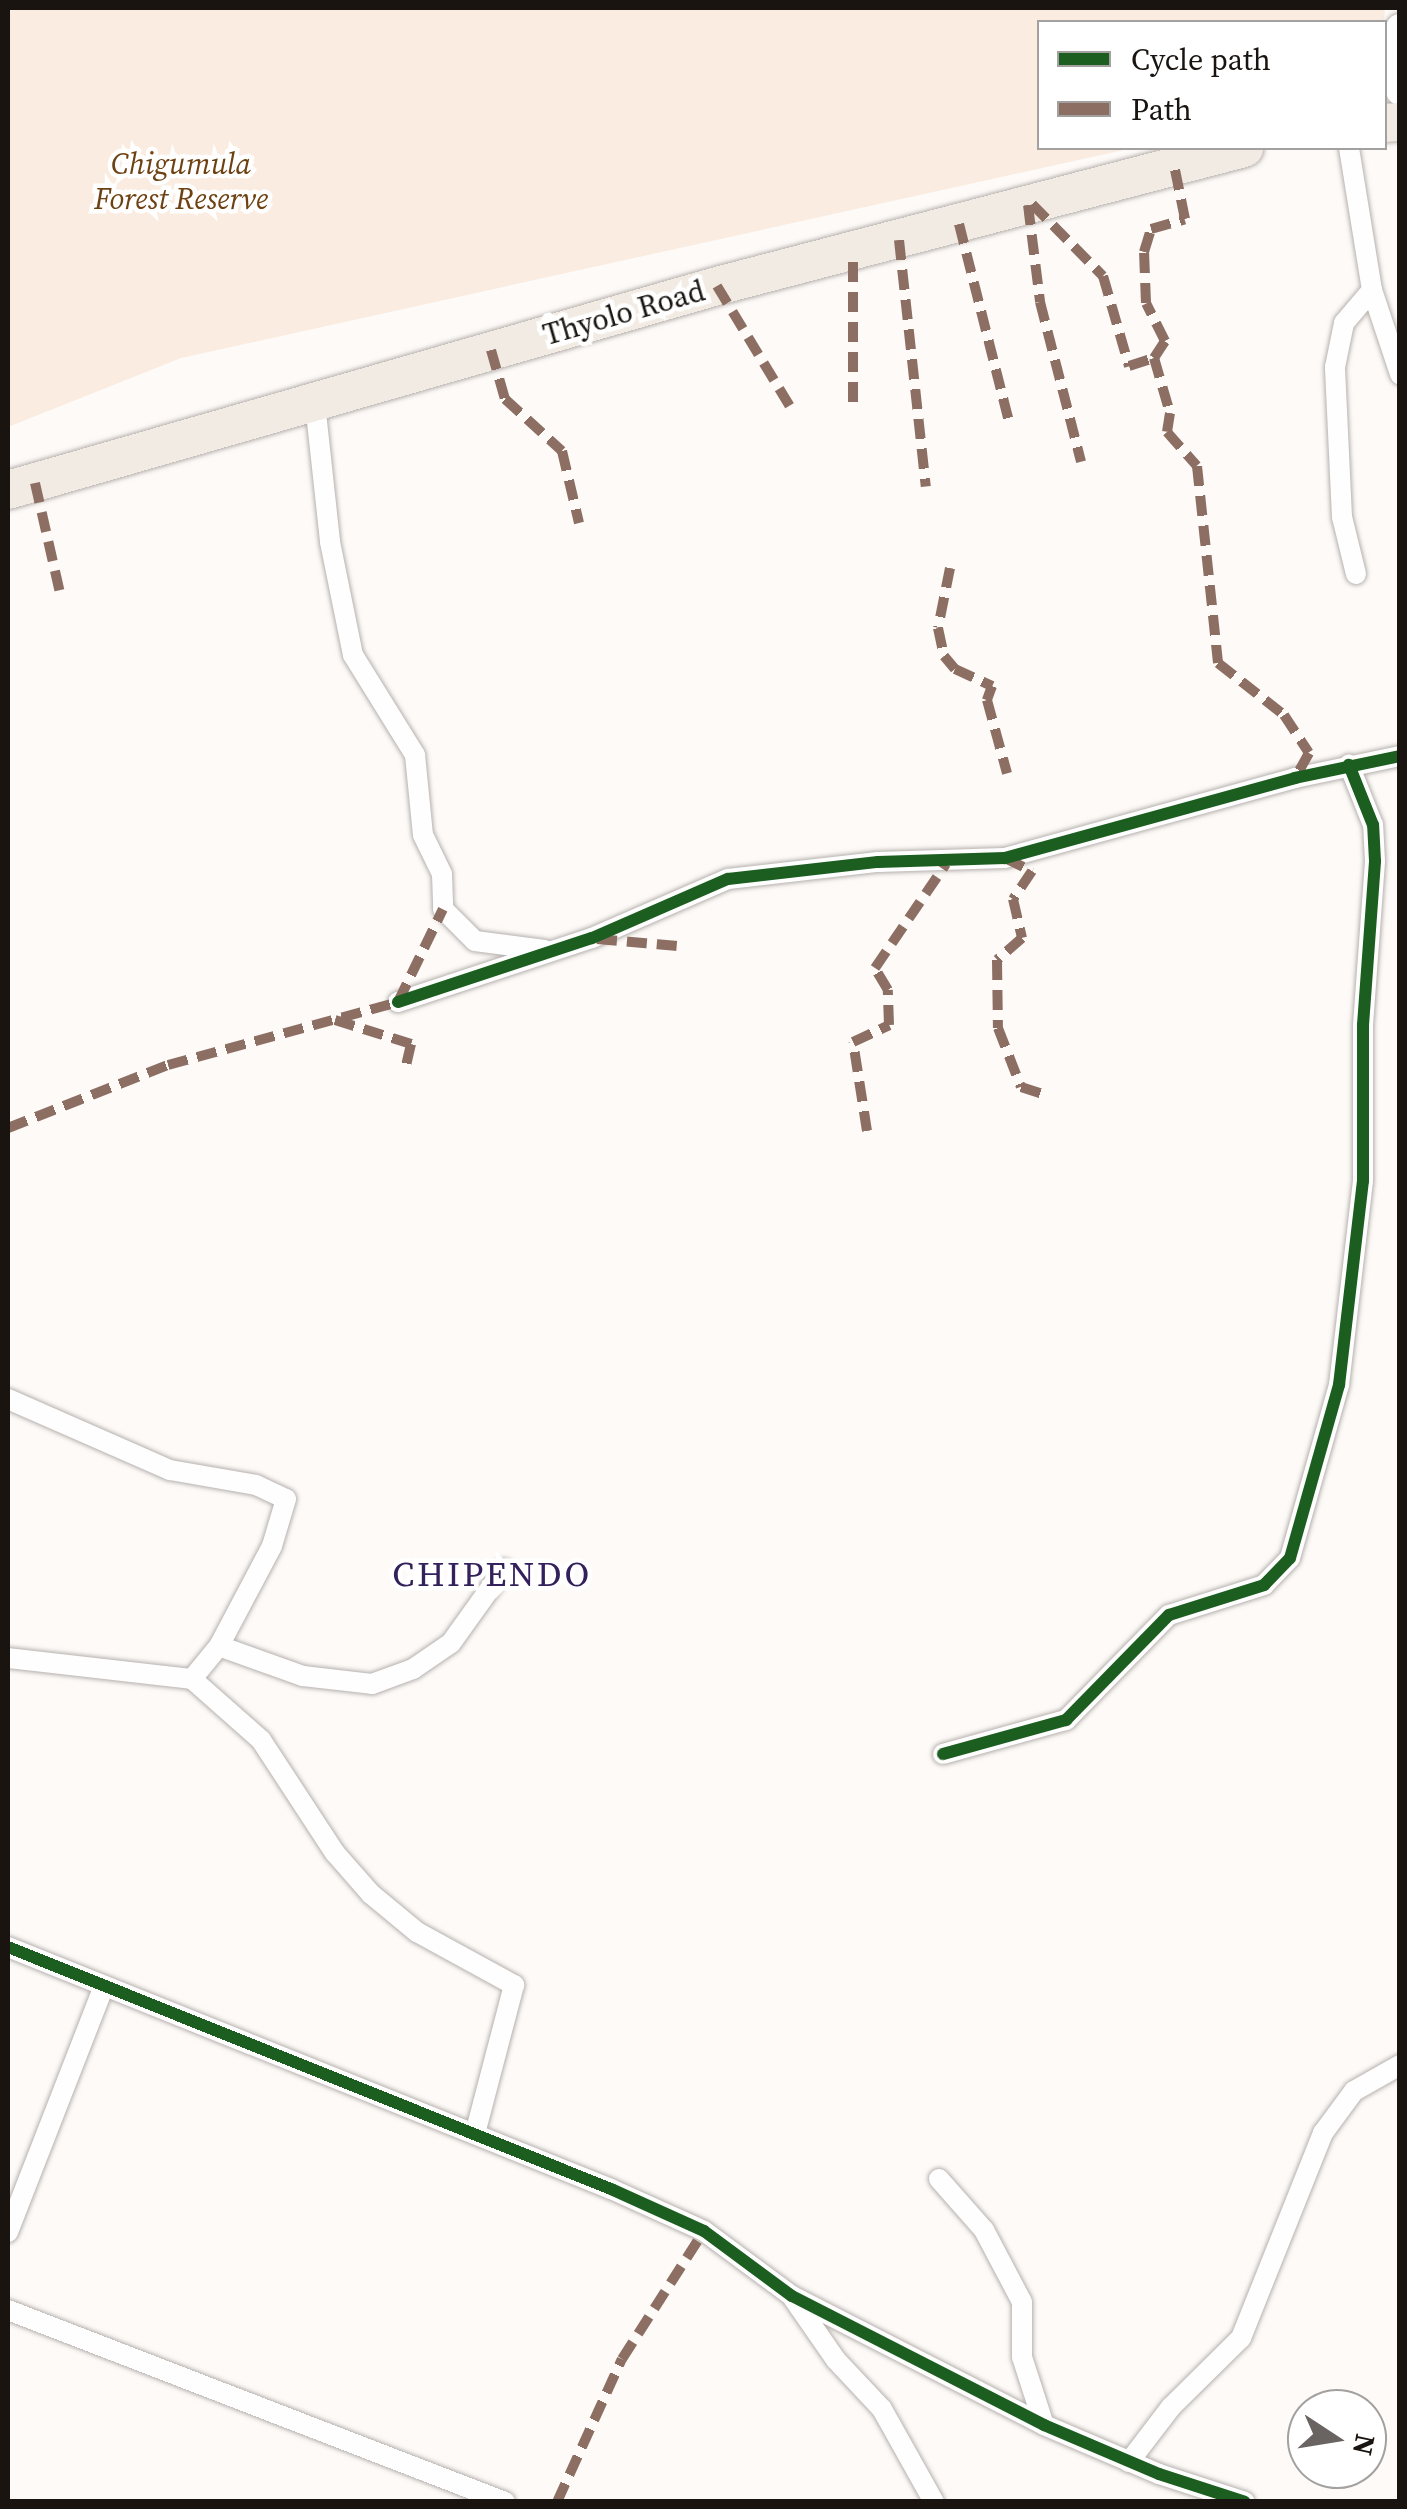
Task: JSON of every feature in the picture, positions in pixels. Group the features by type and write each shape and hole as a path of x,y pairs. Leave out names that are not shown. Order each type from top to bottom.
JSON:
{"highway":[{"name":"Thyolo Road","path":"8,490 717,286 1236,150"}],"street":[{"path":"1400,28 1400,91"},
{"path":"1349,150 1372,290 1400,374"},
{"path":"1356,574 1342,516 1335,380 1344,323 1372,290"},
{"path":"315,402 330,542 353,655 414,755 424,835 442,874 442,909 474,940 550,951"},
{"path":"398,1002 550,951 728,878 878,862 1005,858 1349,765 1400,756"},
{"path":"943,1754 1066,1720 1169,1614 1264,1585 1290,1558 1339,1385 1364,1181 1363,1025 1375,861 1372,826 1349,765"},
{"path":"8,1399 170,1470 256,1485 286,1499 272,1546 219,1646 192,1680"},
{"path":"219,1646 303,1676 372,1684 413,1669 451,1643 504,1569"},
{"path":"8,1658 192,1680 261,1740 335,1853 371,1894 417,1932 514,1986 474,2134"},
{"path":"8,1946 704,2231 792,2296 1044,2425 1130,2462 1244,2502"},
{"path":"8,2232 104,1986"},
{"path":"1130,2462 1171,2407 1241,2338 1323,2133 1354,2091 1400,2065"},
{"path":"939,2179 984,2230 1022,2302 1022,2357 1044,2425"},
{"path":"792,2296 836,2360 876,2401 934,2502"},
{"path":"8,2310 505,2502"}],"green space":[{"name":"Chigumula Forest Reserve","path":"8,8 1385,8 1384,20 1037,20 1037,150 1124,150 181,358 8,427"}],"marked path":[{"path":"1154,358 1165,341 1146,303 1144,252 1151,229 1185,219 1174,165"},
{"path":"1032,204 1103,276 1129,366 1154,358 1170,413 1167,432 1197,466 1218,663 1284,715 1309,753 1295,778"},
{"path":"1028,205 1040,302 1081,462"},
{"path":"959,224 1010,425"},
{"path":"899,240 926,487"},
{"path":"853,253 853,402"},
{"path":"717,286 794,413"},
{"path":"491,350 505,399 562,451 579,523"},
{"path":"35,483 60,593"},
{"path":"950,568 938,628 944,656 955,669 992,686 987,700 1007,773"},
{"path":"1005,858 1032,871 1013,899 1022,938 997,960 998,1028 1021,1087 1046,1095"},
{"path":"867,1131 853,1042 889,1025 888,990 875,968 946,864"},
{"path":"8,1128 168,1065 398,1002 443,909"},
{"path":"597,939 678,946"},
{"path":"335,1020 411,1044 405,1069"},
{"path":"557,2502 622,2359 704,2231"}],"cycle path":[{"path":"398,1002 592,938 728,879 878,862 1005,858 1295,778 1400,756"},
{"path":"943,1754 1066,1720 1169,1615 1264,1585 1290,1558 1339,1385 1363,1181 1363,1025 1375,861 1373,825 1349,765"},
{"path":"8,1947 611,2189 704,2231 792,2296 1044,2425 1159,2474 1245,2502"}],"district":[{"name":"CHIPENDO","path":"492,1574"}]}
